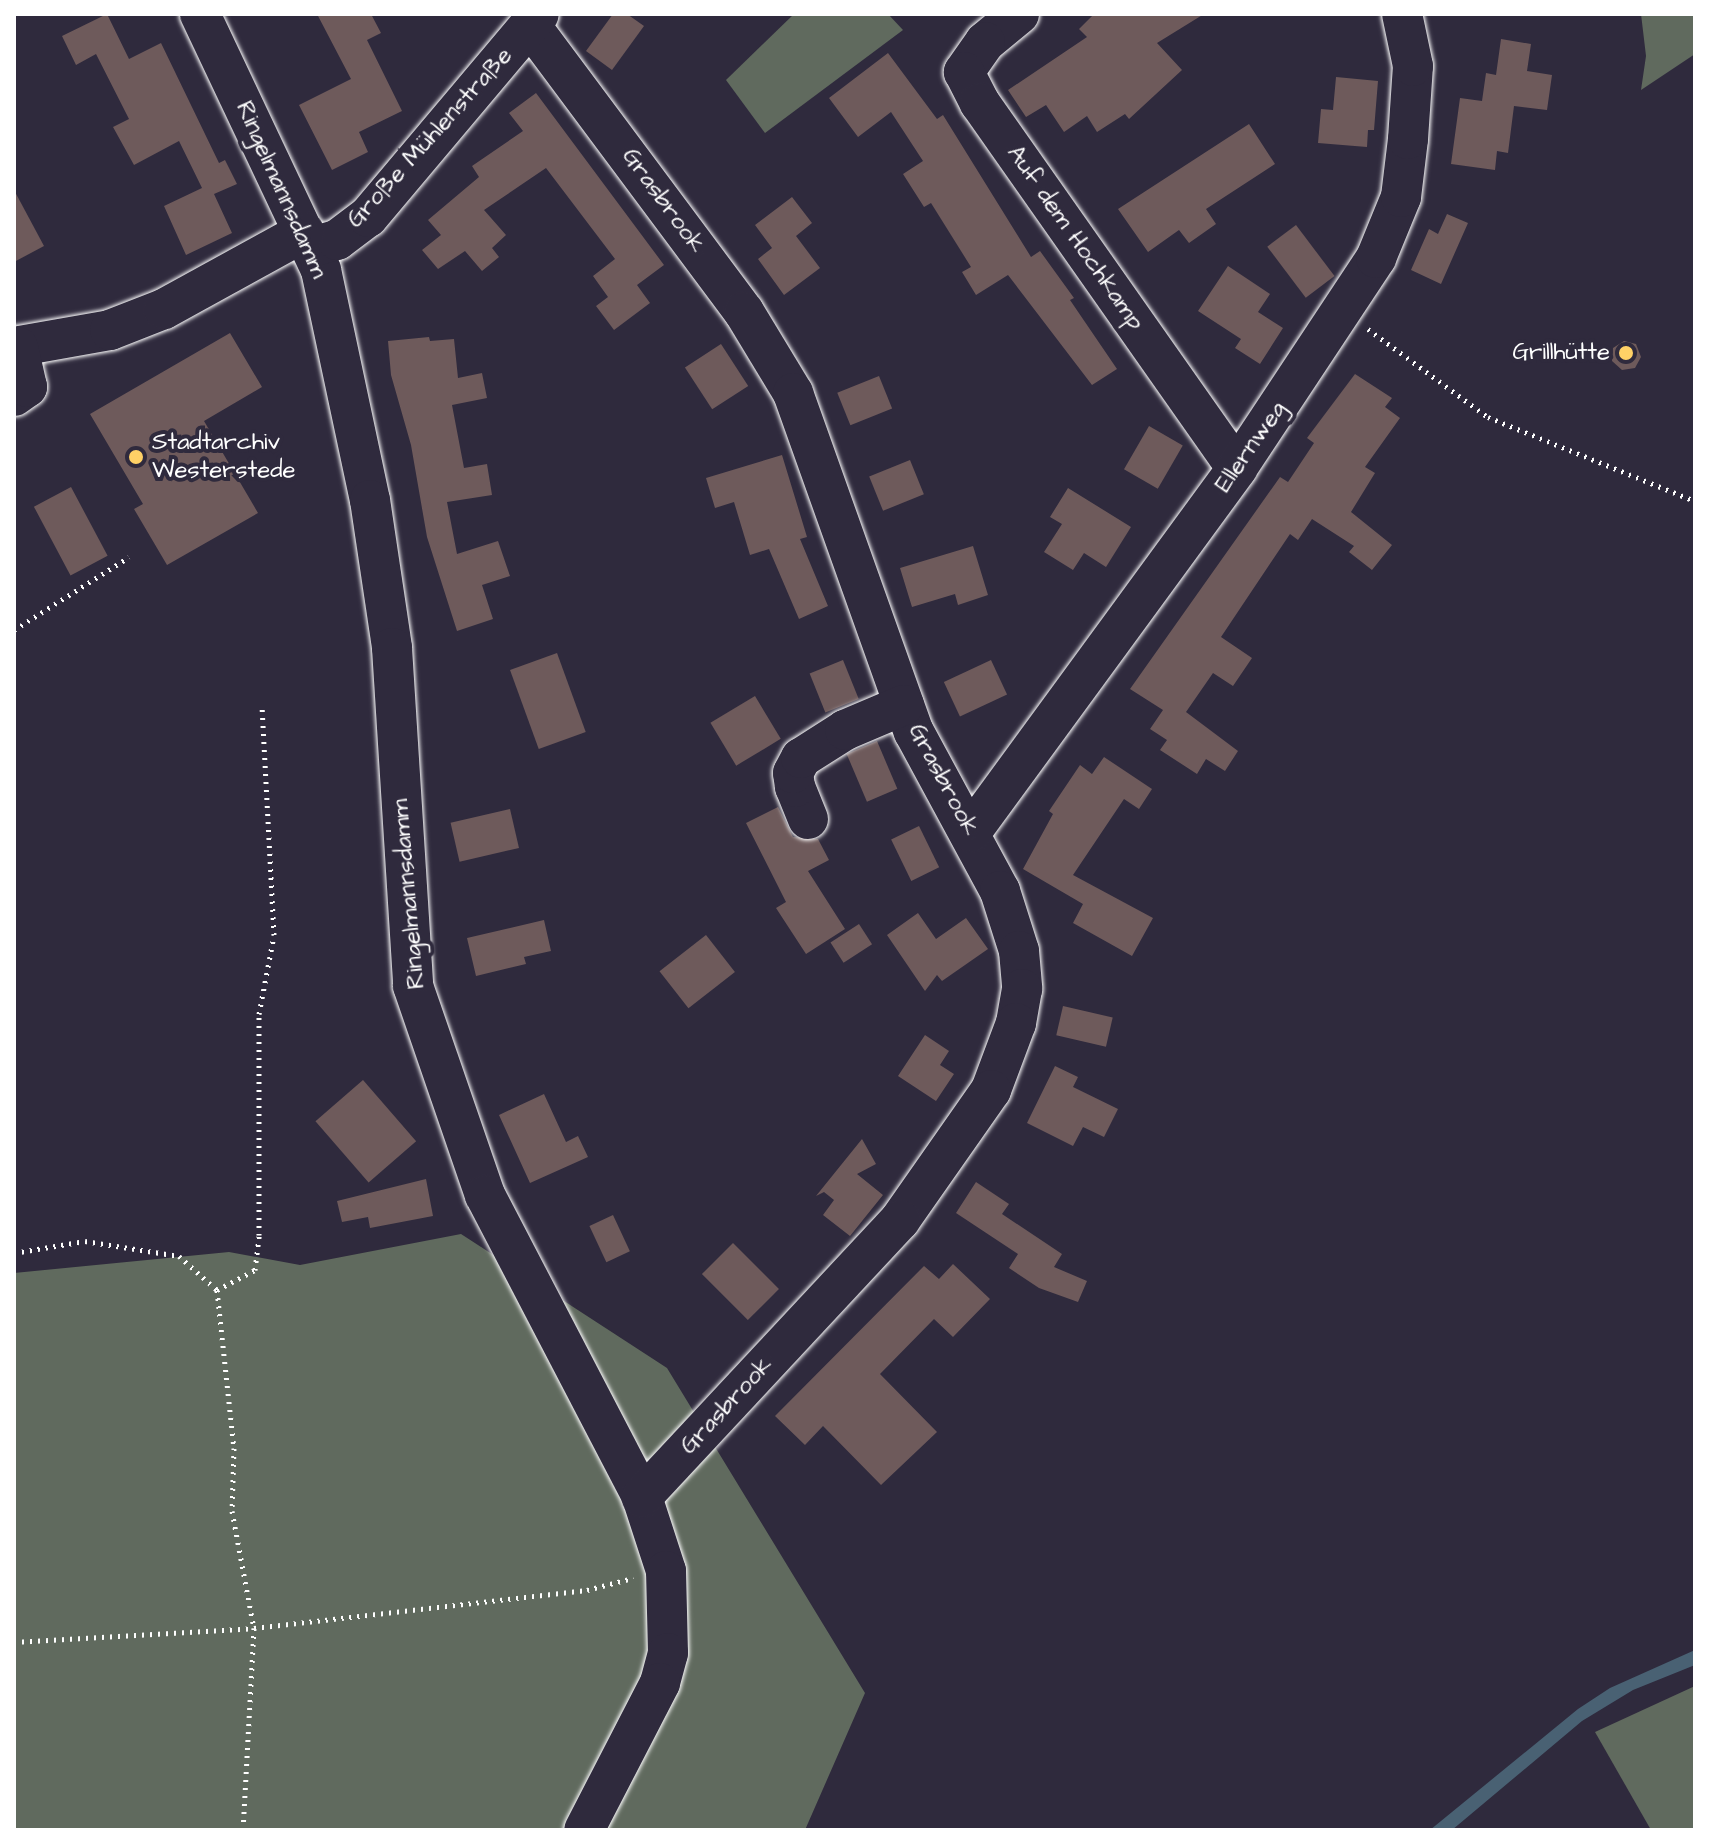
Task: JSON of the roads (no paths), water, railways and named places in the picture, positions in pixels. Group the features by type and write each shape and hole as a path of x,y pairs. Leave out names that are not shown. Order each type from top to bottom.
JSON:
{"street":[{"name":"Ringelmannsdamm","path":"200,14 321,270 370,500 392,648 413,986 485,1195 642,1497 666,1571 668,1653 660,1683 584,1830"},
{"name":"Auf dem Hochkamp","path":"1019,14 985,42 964,72 980,103 1237,468"},
{"name":"Ellernweg","path":"971,832 1237,468 1345,311 1376,258 1401,197 1413,66 1402,14"},
{"name":"Große Mühlenstraße","path":"16,347 110,330 164,309 308,240 337,240 368,217 534,20"},
{"name":"Grasbrook","path":"534,20 744,312 793,393 904,705 1000,891 1019,951 1022,989 1016,1023 991,1090 900,1220 642,1497"},
{"path":"14,396 27,387 16,347"},
{"path":"808,819 793,773 801,758 845,730 904,705"}],"water":[{"path":"1695,1650 1695,1665 1633,1690 1582,1721 1452,1830 1430,1830 1578,1709 1610,1688"}],"place":[{"name":"Grillhütte","path":"1626,353"},
{"name":"Stadtarchiv Westerstede","path":"136,457"}]}
